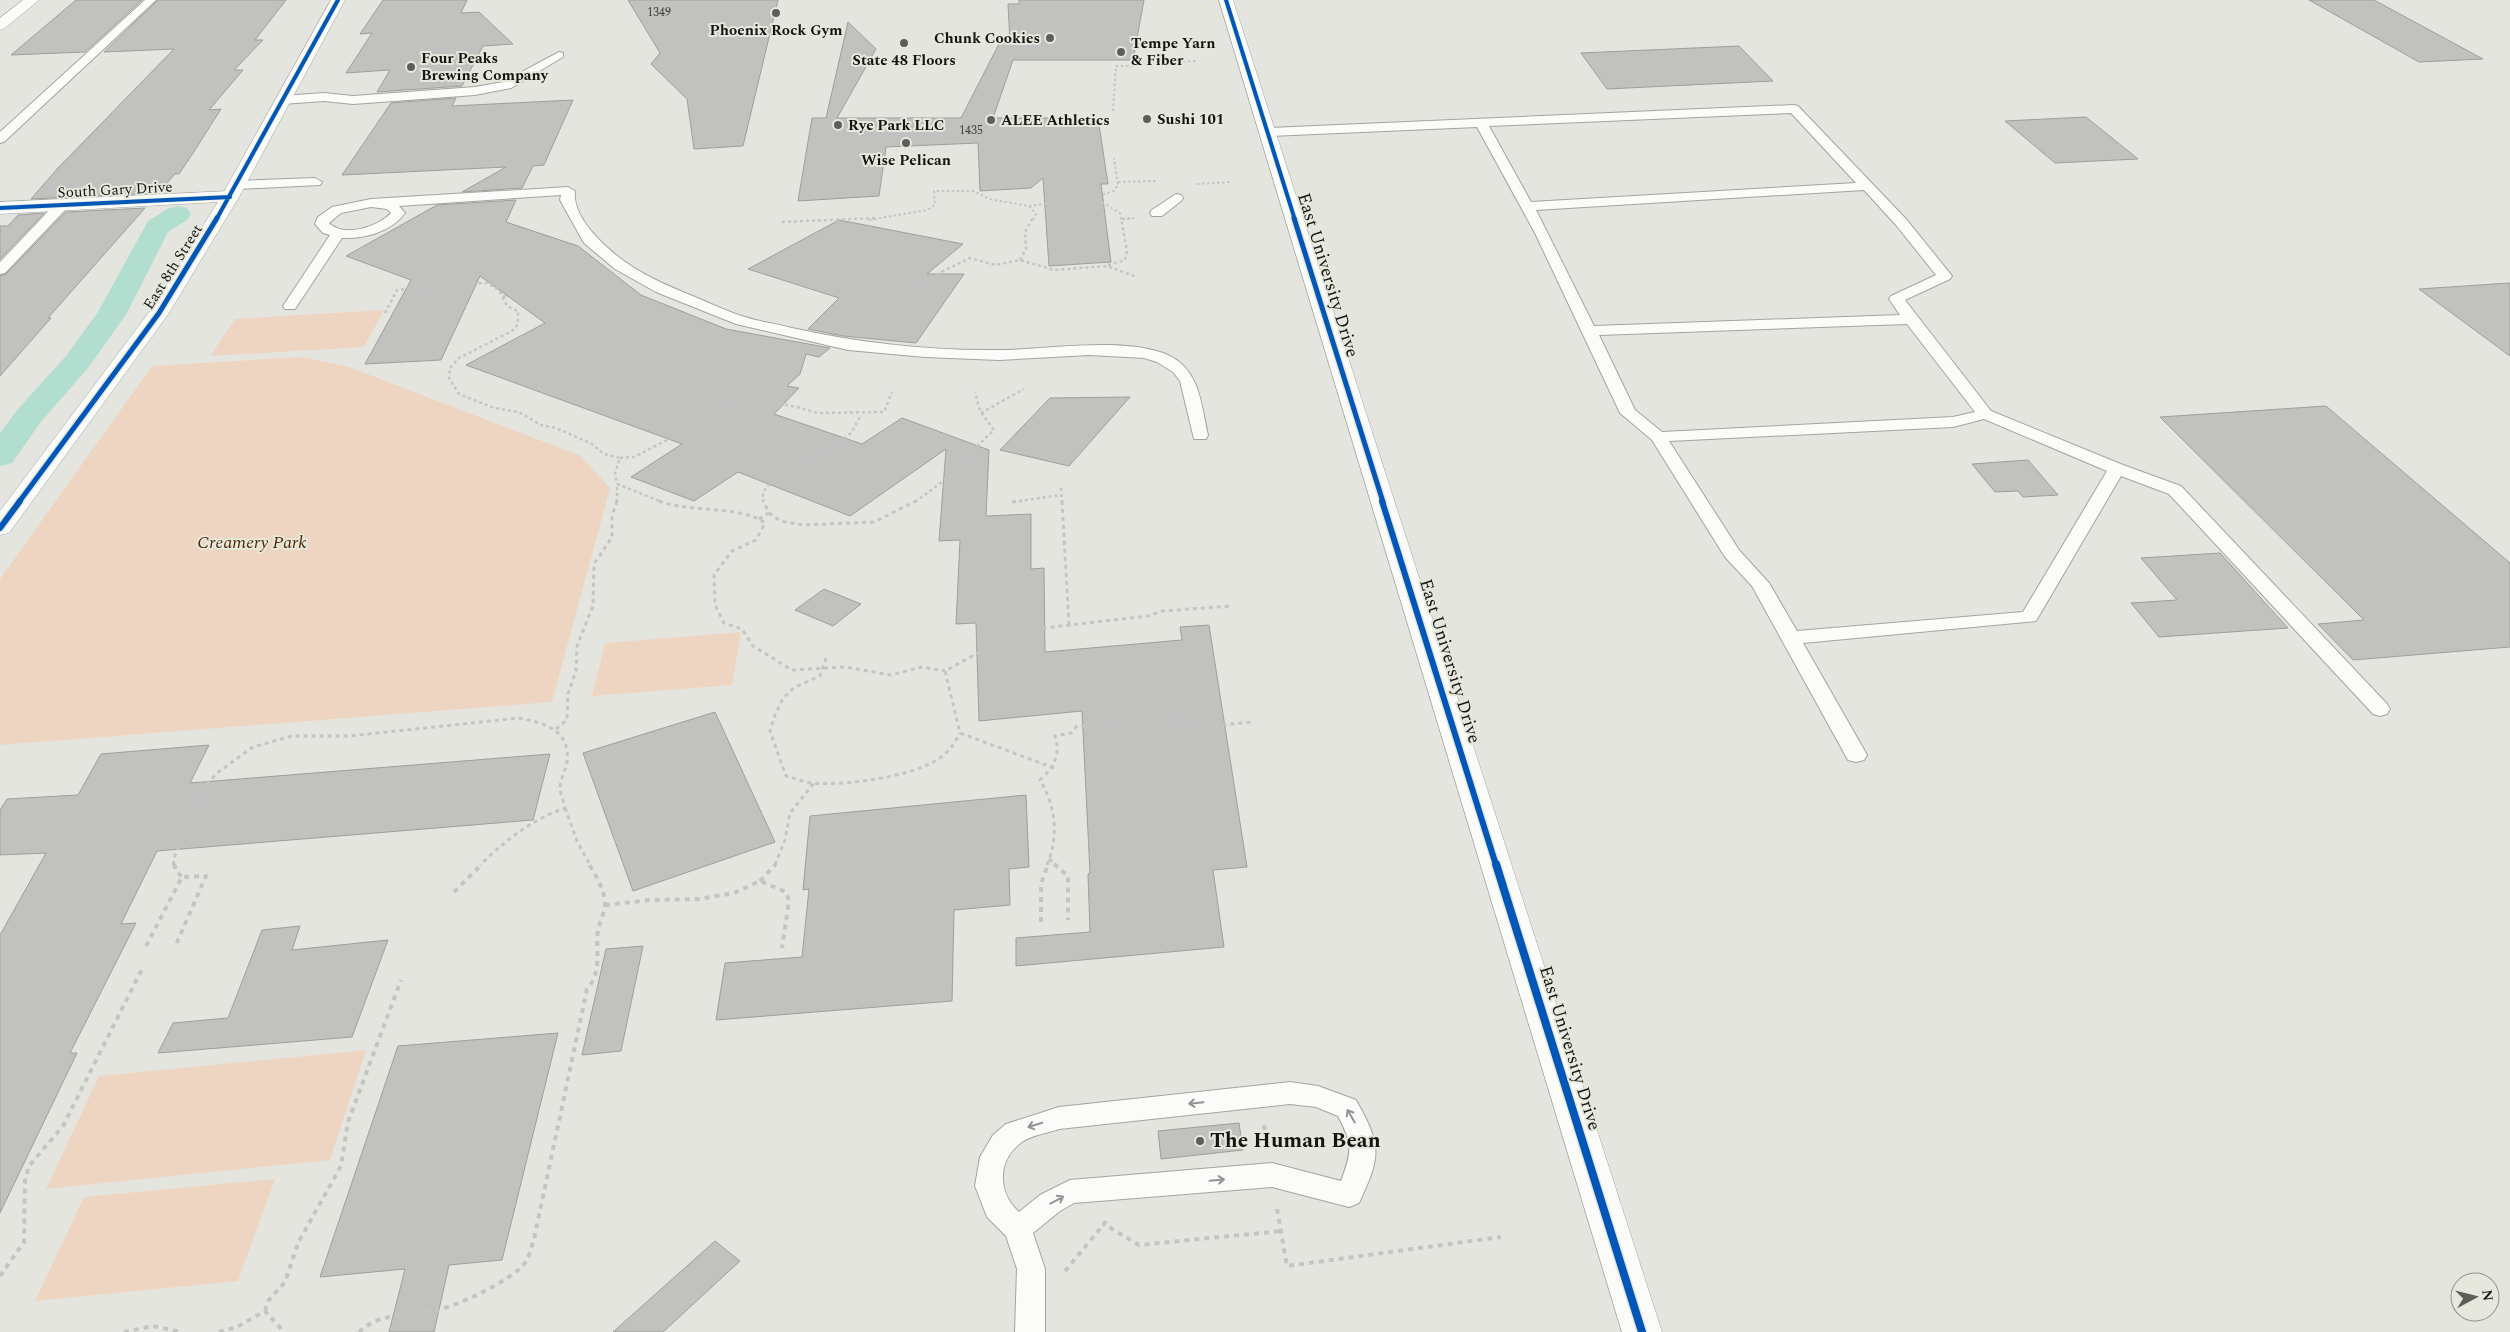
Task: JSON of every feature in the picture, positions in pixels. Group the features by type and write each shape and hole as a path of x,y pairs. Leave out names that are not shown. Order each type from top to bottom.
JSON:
{"main road":[{"path":"0,25 32,0"},
{"name":"East 8th Street","path":"0,528 160,313 234,191 278,106 338,0"},
{"name":"East University Drive","path":"1226,0 1642,1332"},
{"name":"South Gary Drive","path":"0,208 62,205 234,191"}],"lane":[{"path":"0,139 151,0"},
{"path":"278,106 324,97 353,100 475,91 507,85 558,55"},
{"path":"278,106 364,108"},
{"path":"1268,132 1794,108 1902,222 1945,276 1896,299 1985,414 2117,469 2175,490 2380,709"},
{"path":"1481,123 1526,206 1628,413 1658,437 1732,553 1760,583 1856,755"},
{"path":"234,191 315,182"},
{"path":"1526,206 1867,186"},
{"path":"382,203 396,208 398,213 389,223 367,231 338,233 324,229 322,224 323,220 329,215 360,204 568,191 567,200 589,240 620,266 661,289 741,321 848,345 973,355 1089,350 1146,353 1163,359 1179,369 1188,381 1200,436"},
{"path":"1157,213 1176,198"},
{"path":"0,270 62,205"},
{"path":"290,306 338,233"},
{"path":"1589,331 1910,318"},
{"path":"1658,437 1953,422 1985,414"},
{"path":"1791,638 2029,617 2117,469"},
{"path":"1018,1229 1050,1203 1070,1192 1272,1175 1349,1194 1364,1157 1359,1130 1347,1108 1318,1097 1290,1093 1059,1118 1015,1132 1002,1143 992,1157 989,1186 997,1209 1018,1229 1031,1269 1030,1332"}],"path":[{"path":"1113,111 1116,66 1132,66 1133,61 1139,61"},
{"path":"1168,62 1198,61"},
{"path":"782,222 867,220 927,210 935,205 934,191 974,192 990,199 1029,206 1093,197 1114,192 1118,182 1114,158"},
{"path":"1118,182 1156,180"},
{"path":"1020,260 1054,270 1087,269 1107,266 1124,260 1127,251 1120,213 1093,197"},
{"path":"925,289 939,274 970,258 980,264 996,265 1011,264 1020,260 1026,249 1026,232 1036,214 1029,206"},
{"path":"1107,266 1137,277"},
{"path":"385,313 397,290 433,284 471,283 494,285 507,306 518,311 518,324 512,331 459,358 450,368 449,378 459,394 494,408 519,412 541,425 556,428 592,444 604,454 620,458 634,457 710,418 720,409 726,394 750,370"},
{"path":"503,297 542,284"},
{"path":"981,413 1024,389"},
{"path":"726,394 797,407 817,413 861,414 884,412 892,392"},
{"path":"861,414 851,433 838,444 766,487 762,498 769,513 780,521 803,525 874,522 909,506 958,470 971,452 994,430 981,413 975,392"},
{"path":"556,729 568,720 568,694 576,671 577,646 593,606 594,564 612,537 612,516 618,498 615,473 620,458"},
{"path":"616,484 675,507 754,515 765,523 756,540 732,551 714,576 715,605 724,623 742,629 753,646 792,670 845,667 891,675 922,667 945,671 1018,631 1148,616 1162,611 1231,606"},
{"path":"1061,488 1069,625"},
{"path":"1012,502 1061,495"},
{"path":"758,519 769,513"},
{"path":"826,658 824,669 820,676 795,687 783,698 770,731 786,776 814,783 872,778 917,770 938,760 954,744 960,732 945,671"},
{"path":"175,947 206,876 182,877 176,871 173,860 205,786 217,773 253,747 292,736 349,736 409,728 440,728 519,718 544,723 556,729 566,743 567,761 560,787 565,808 577,842 601,885 606,905 598,931 598,960 593,982 588,989 534,1239 524,1265 484,1290 447,1307 377,1320 362,1326 359,1332"},
{"path":"1041,922 1042,880 1049,859 1055,829 1055,810 1049,793 1040,780 1054,768 1058,760 1059,746 1055,736 1071,733 1077,726 1168,718 1188,728 1252,722"},
{"path":"960,732 1054,768"},
{"path":"606,905 650,900 699,899 734,893 760,881 775,865 785,840 790,813 814,783"},
{"path":"454,892 496,850 548,813 565,808"},
{"path":"1049,859 1068,876 1068,920"},
{"path":"146,946 182,877"},
{"path":"760,881 786,892 789,901 782,948"},
{"path":"0,1276 14,1259 24,1242 25,1180 29,1166 63,1126 143,967"},
{"path":"219,1332 237,1327 265,1311 268,1301 285,1282 298,1243 341,1166 348,1122 400,980"},
{"path":"1126,1187 1104,1224 1139,1245 1281,1231"},
{"path":"265,1311 284,1332"},
{"path":"124,1332 136,1327 164,1325 182,1332"}],"green space":[{"path":"384,310 364,347 210,356 235,319"},
{"name":"Creamery Park","path":"301,357 349,367 581,456 610,488 552,702 0,745 0,579 152,366"},
{"path":"741,632 732,685 592,696 605,643"},
{"path":"366,1050 330,1160 46,1189 99,1076"},
{"path":"275,1179 238,1281 35,1301 84,1197"}],"building":[{"path":"76,0 142,0 85,52 11,55"},
{"path":"158,0 286,0 255,40 263,40 234,70 243,70 209,110 221,109 195,150 179,174 175,174 158,193 31,199 58,168 174,49 104,52"},
{"path":"383,0 467,0 461,13 479,12 513,44 483,46 462,86 377,92 390,70 346,73 372,33 360,34"},
{"path":"628,0 778,0 743,146 694,149 687,99 651,64 660,53"},
{"path":"1019,0 1144,0 1133,60 1013,60 993,118 1098,118 1108,184 1101,184 1111,262 1049,266 1043,178 1031,188 980,191 978,143 886,147 879,196 798,201 812,118 826,118 848,22 876,49 837,118 961,118 1001,40 1010,43 1008,4 1019,4"},
{"path":"2309,0 2374,0 2483,59 2419,62"},
{"path":"1739,46 1773,81 1607,89 1581,53"},
{"path":"456,98 452,106 573,100 544,165 533,166 522,188 462,192 506,167 342,175 391,103"},
{"path":"2086,117 2138,159 2055,163 2005,121"},
{"path":"516,200 506,222 578,246 641,295 726,329 830,348 819,357 806,354 800,374 787,386 799,388 774,414 862,444 902,418 989,450 986,516 1031,514 1031,569 1044,568 1045,652 1182,640 1180,627 1209,625 1247,867 1213,870 1224,947 1016,966 1016,938 1090,932 1088,874 1090,873 1082,711 979,721 976,623 956,624 960,540 939,541 946,449 850,516 738,472 694,501 631,477 682,444 466,365 545,323 480,276 441,360 365,364 411,280 346,256 437,205"},
{"path":"145,208 48,318 51,318 0,376 0,276 6,274 66,212"},
{"path":"44,213 0,259 0,226 8,226 18,215"},
{"path":"839,220 963,244 927,274 964,274 916,343 843,336 808,329 839,298 748,269"},
{"path":"2510,283 2510,356 2419,289"},
{"path":"1130,397 1069,466 1000,450 1050,398"},
{"path":"2326,406 2510,563 2510,647 2353,660 2318,624 2364,620 2160,417"},
{"path":"2028,460 2058,495 2023,497 2018,491 1995,492 1972,464"},
{"path":"2220,553 2288,628 2159,637 2131,603 2177,600 2141,558"},
{"path":"824,589 861,604 833,626 795,610"},
{"path":"715,712 775,842 633,891 583,753"},
{"path":"209,745 190,783 550,754 533,820 157,851 121,924 136,923 70,1053 77,1053 0,1213 0,935 46,853 0,855 0,810 7,799 78,795 101,754"},
{"path":"1026,795 1029,867 1009,869 1010,905 954,910 952,1001 716,1020 725,963 802,957 809,889 803,890 810,816"},
{"path":"300,926 292,950 388,940 352,1037 158,1053 173,1023 228,1018 262,930"},
{"path":"643,946 621,1051 582,1055 606,949"},
{"path":"558,1033 502,1260 449,1265 434,1332 389,1332 405,1269 320,1277 398,1046"},
{"name":"The Human Bean","path":"1239,1123 1243,1150 1161,1159 1158,1131"},
{"path":"715,1241 740,1261 663,1332 613,1332"}],"waterway":[{"path":"0,456 29,416 77,362 112,313 157,227 178,214"}],"cycle path":[{"path":"0,528 159,313 230,197 338,0"},
{"path":"1226,0 1642,1332"},
{"path":"0,208 230,197"}],"place":[{"name":"Phoenix Rock Gym","path":"776,13"},
{"name":"Chunk Cookies","path":"1050,38"},
{"name":"State 48 Floors","path":"904,43"},
{"name":"Tempe Yarn & Fiber","path":"1121,52"},
{"name":"Four Peaks Brewing Company","path":"411,67"},
{"name":"Sushi 101","path":"1147,119"},
{"name":"ALEE Athletics","path":"991,120"},
{"name":"Rye Park LLC","path":"838,125"},
{"name":"Wise Pelican","path":"906,143"},
{"name":"The Human Bean","path":"1200,1141"}]}
